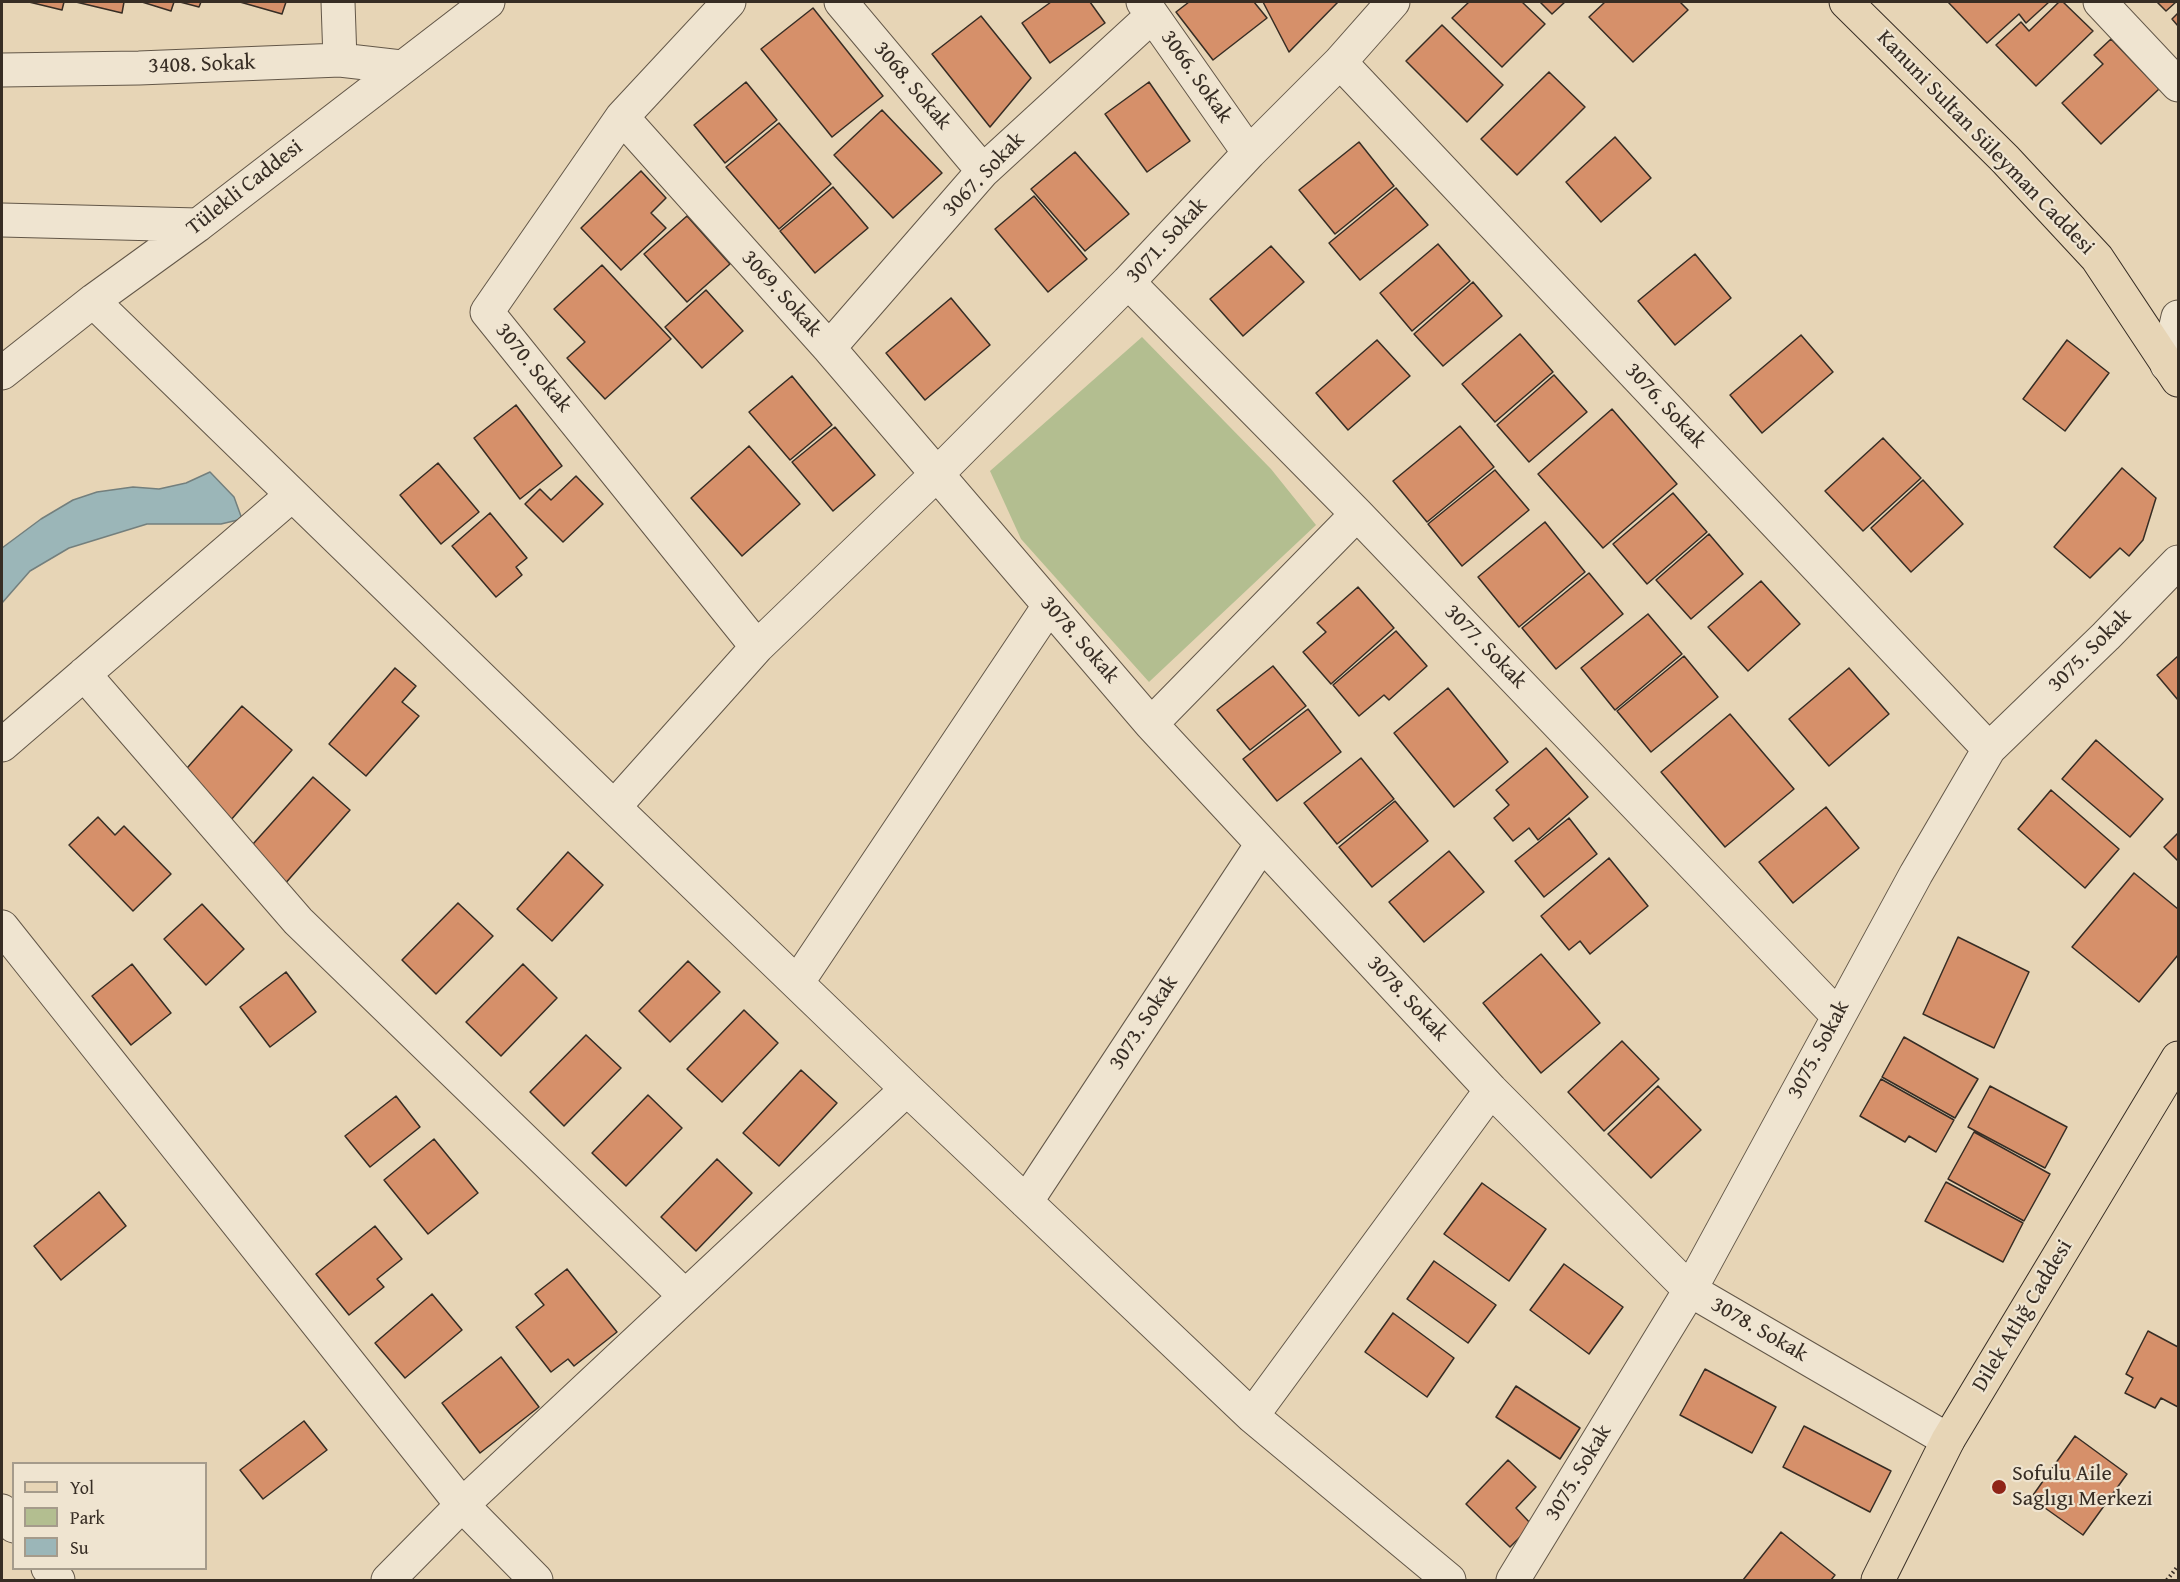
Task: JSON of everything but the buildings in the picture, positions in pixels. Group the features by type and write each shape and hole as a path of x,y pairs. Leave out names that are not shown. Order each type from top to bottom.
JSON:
{"main road":[{"name":"Kanuni Sultan Süleyman Caddesi","path":"1846,2 2029,183 2097,258 2173,372"},
{"name":"Dilek Atlığ Caddesi","path":"1878,1581 1948,1440 2178,1058"}],"street":[{"path":"338,2 340,60"},
{"name":"Tülekli Caddesi","path":"2,373 93,301 198,225 488,2"},
{"name":"3070. Sokak","path":"729,2 622,117 487,312 757,647"},
{"name":"3068. Sokak","path":"841,2 983,171"},
{"name":"3071. Sokak","path":"614,807 757,647 936,475 1128,282 1249,153 1340,62 1393,2"},
{"path":"2100,2 2178,85"},
{"name":"3067. Sokak","path":"829,348 983,171 1148,9"},
{"name":"3066. Sokak","path":"1148,9 1249,153"},
{"name":"3408. Sokak","path":"2,70 340,60 402,67"},
{"name":"3076. Sokak","path":"1340,62 1989,749"},
{"name":"3069. Sokak","path":"622,117 829,348 936,475"},
{"path":"2,220 198,225"},
{"name":"3077. Sokak","path":"1128,282 1358,514 1838,1016"},
{"path":"93,301 907,1089 1252,1416 1449,1581"},
{"path":"2173,372 2178,317"},
{"name":"3078. Sokak","path":"936,475 1151,724 1262,844 1491,1090 1690,1290 1948,1440"},
{"path":"2,745 292,495"},
{"path":"1151,724 1358,514"},
{"name":"3075. Sokak","path":"1513,1581 1690,1290 1916,874 1989,749 2106,636 2178,562"},
{"path":"797,983 1049,606"},
{"path":"84,674 298,921 685,1296"},
{"name":"3073. Sokak","path":"1026,1202 1262,844"},
{"path":"2,927 462,1505 536,1581"},
{"path":"388,1581 462,1505 907,1089"},
{"path":"1252,1416 1491,1090"},
{"path":"2,1511 12,1524"}],"path":[{"path":"2167,1581 2178,1566"}],"green space":[{"path":"1142,337 1271,469 1316,525 1149,682 1021,539 990,471"}],"water":[{"path":"210,472 234,497 242,519 221,524 147,524 69,548 30,571 2,603 2,548 41,519 73,500 97,492 133,487 159,489 186,483"}],"place":[{"name":"Sofulu Aile Saglıgı Merkezi","path":"1999,1487"}]}
